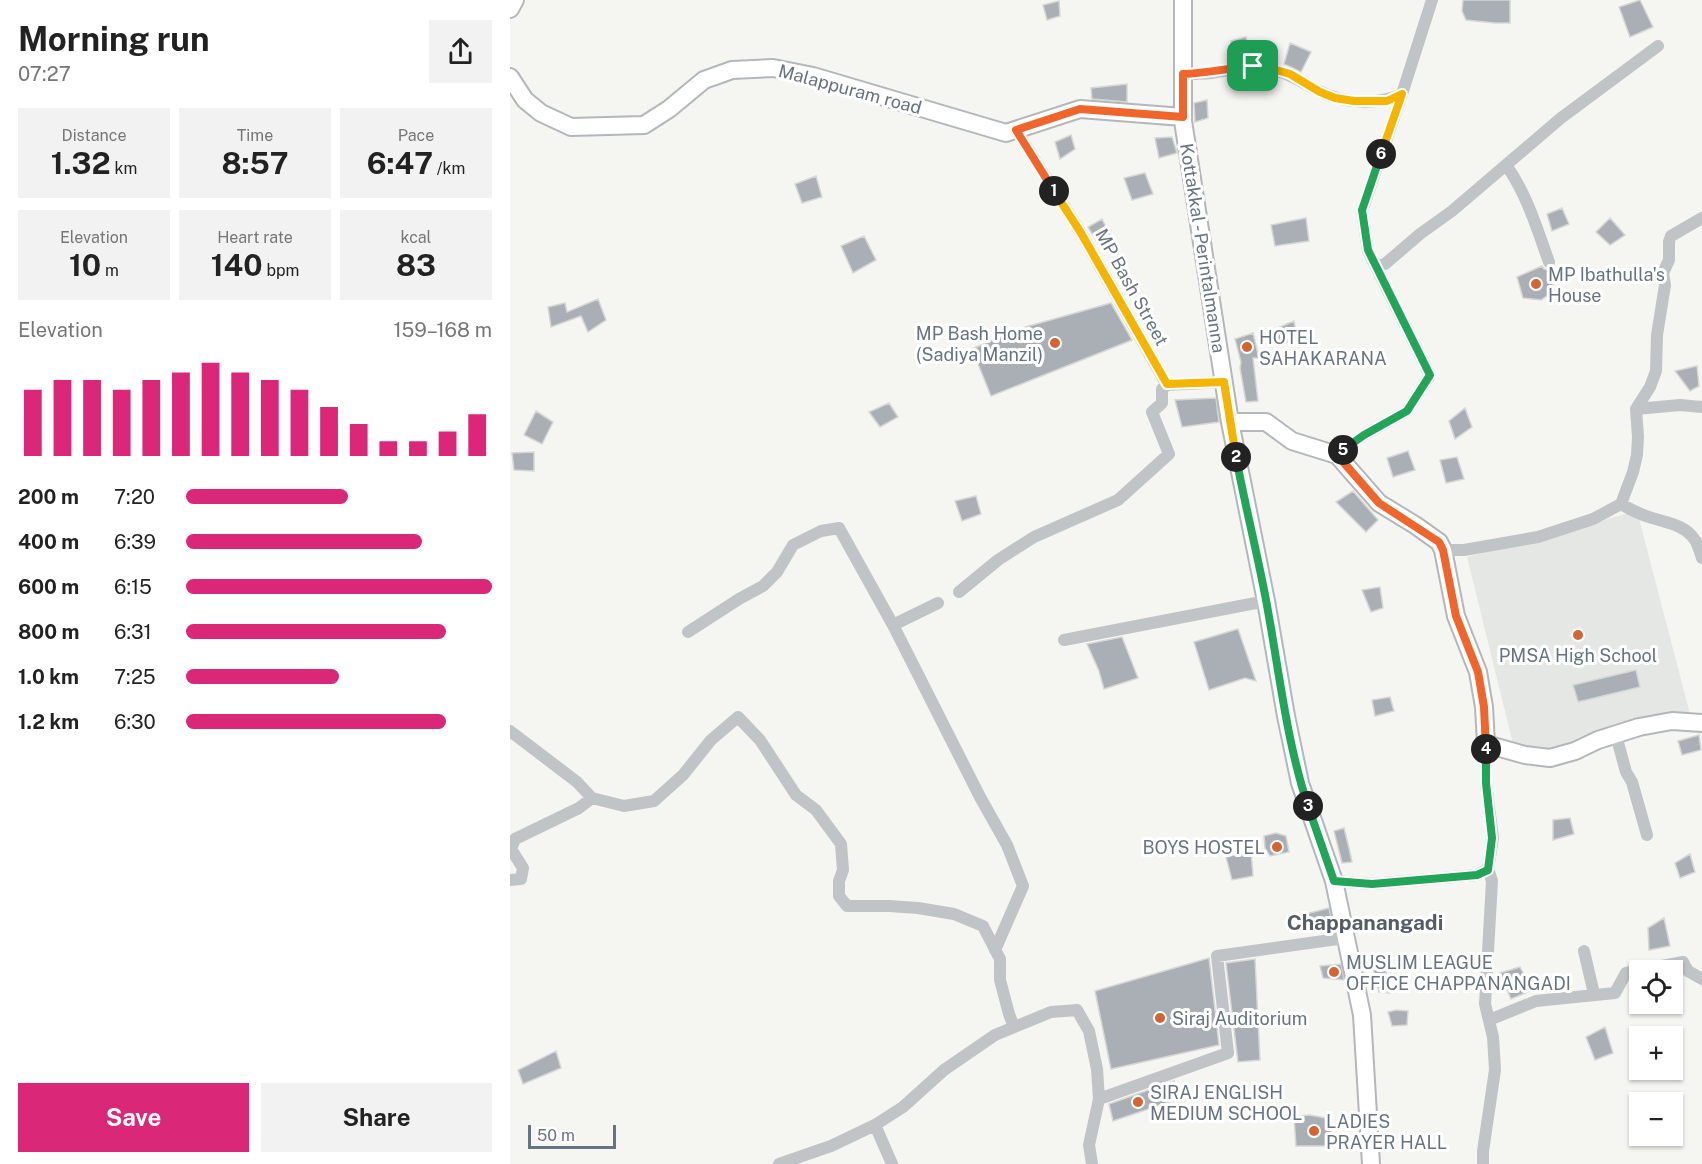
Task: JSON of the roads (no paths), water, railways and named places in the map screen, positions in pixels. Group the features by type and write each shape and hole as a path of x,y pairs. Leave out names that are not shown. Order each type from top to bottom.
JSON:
{"street":[{"path":"510,9 515,0"},
{"name":"Kottakkal - Perintalmanna","path":"1184,0 1183,117 1230,422 1300,783 1334,881 1362,1015 1371,1164"},
{"path":"1337,455 1364,435 1407,411 1430,375 1368,250 1362,210 1432,0"},
{"path":"1376,266 1385,264 1420,234 1452,212 1561,118 1658,46"},
{"path":"1183,74 1211,73 1253,66 1290,74 1335,98 1354,101 1387,101 1402,94"},
{"name":"Malappuram road","path":"510,77 525,100 541,113 571,127 644,125 669,109 704,80 732,70 773,68 813,76 1006,133 1080,109 1183,117"},
{"name":"MP Bash Street","path":"1016,130 1081,233 1167,384"},
{"path":"1506,165 1518,182 1549,262"},
{"path":"1443,550 1464,550 1538,537 1593,519 1621,504 1637,455 1636,409 1650,387 1656,371 1657,335 1665,285 1663,273 1669,260 1669,242 1671,236 1702,218"},
{"path":"959,592 998,560 1034,537 1118,500 1169,454 1152,411 1162,403 1162,389 1167,384 1224,382"},
{"path":"1636,409 1680,405 1702,407"},
{"path":"1230,422 1266,422 1292,441 1337,455 1379,503 1439,542 1443,550 1456,616 1478,672 1484,707 1486,783 1492,838 1488,870 1492,881 1485,1004 1493,1037 1495,1070 1483,1164"},
{"path":"1621,504 1686,530 1695,540 1702,558"},
{"path":"688,632 763,586 777,572 793,545 821,531 839,528 893,626 1007,845 1023,886 995,950"},
{"path":"1064,640 1266,601"},
{"path":"893,626 938,603"},
{"path":"510,731 577,782 592,798 624,806 654,801 683,775 711,740 738,717 760,740 796,795 816,810 841,844 843,870 839,881 839,896 847,906 899,906 954,914 983,926 1000,959 1000,980 1014,1027"},
{"path":"1486,744 1525,755 1550,758 1639,727 1672,721 1702,723"},
{"path":"1616,735 1647,835"},
{"path":"510,880 521,879 523,868 511,849 514,839 579,808 592,798"},
{"path":"1334,881 1372,884 1477,875 1488,870"},
{"path":"1099,1099 1228,1053 1217,956 1345,938"},
{"path":"1584,951 1594,994"},
{"path":"1489,1020 1536,1001 1615,993 1626,973 1683,962 1688,971 1702,979"},
{"path":"779,1164 831,1146 875,1125 903,1107 944,1070 995,1035 1051,1012 1077,1010 1089,1031 1099,1099 1089,1145 1092,1164"},
{"path":"875,1125 892,1164"}],"place":[{"name":"MP Ibathulla's House","path":"1536,284"},
{"name":"MP Bash Home (Sadiya Manzil)","path":"1055,343"},
{"name":"HOTEL SAHAKARANA","path":"1247,347"},
{"name":"PMSA High School","path":"1578,635"},
{"name":"BOYS HOSTEL","path":"1277,847"},
{"name":"MUSLIM LEAGUE OFFICE CHAPPANANGADI","path":"1334,972"},
{"name":"Siraj Auditorium","path":"1160,1018"},
{"name":"SIRAJ ENGLISH MEDIUM SCHOOL","path":"1138,1102"},
{"name":"LADIES PRAYER HALL","path":"1314,1131"}],"district":[{"name":"Chappanangadi","path":"1365,922"}]}
